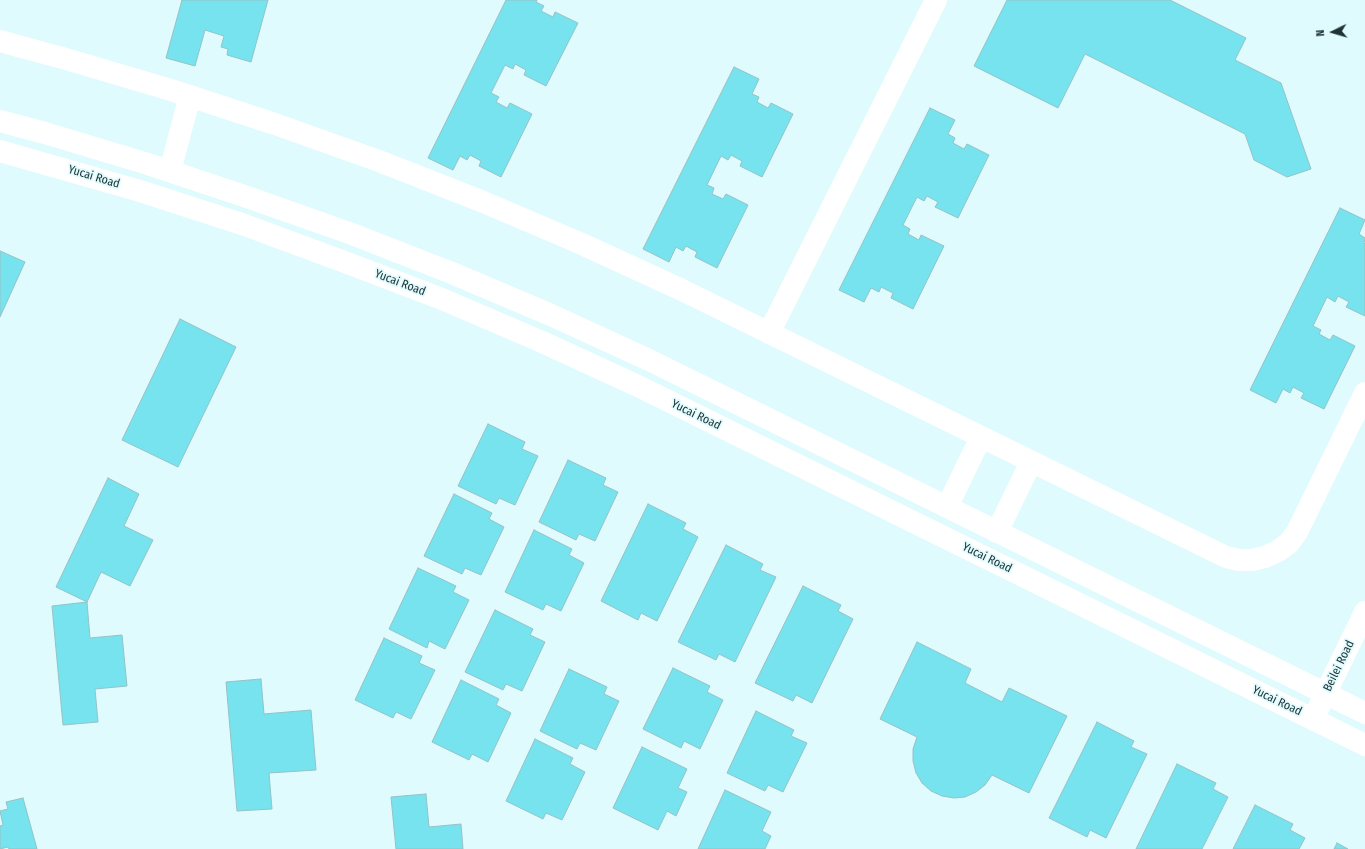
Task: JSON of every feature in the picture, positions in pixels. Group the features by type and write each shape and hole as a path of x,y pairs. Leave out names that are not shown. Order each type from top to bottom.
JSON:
{"street":[{"path":"768,333 936,0"},
{"path":"0,41 66,58 275,124 379,161 481,201 582,244 661,280 1226,557 1239,560 1252,560 1266,557 1289,543 1297,532 1365,393"},
{"path":"170,171 190,96"},
{"path":"0,121 170,171 250,198 352,234 452,273 552,315 650,360 1365,713"},
{"name":"Yucai Road","path":"0,150 140,191 242,224 435,297 540,341 638,386 1365,745"},
{"path":"947,507 981,437"},
{"path":"997,532 1031,462"},
{"name":"Beilei Road","path":"1313,719 1365,612"}],"building":[{"path":"182,0 268,0 251,62 227,55 228,49 221,47 224,36 205,30 195,66 166,58"},
{"path":"506,0 537,0 536,2 544,6 541,11 553,17 555,12 578,23 546,86 524,75 526,70 515,64 513,69 505,65 491,93 499,97 496,102 507,108 510,103 532,114 501,177 479,166 481,161 470,155 467,160 460,156 453,170 428,158"},
{"path":"1007,0 1170,0 1246,38 1235,60 1281,83 1311,169 1287,177 1254,160 1245,134 1085,54 1058,108 974,66"},
{"path":"734,67 759,79 752,94 759,97 757,102 768,108 771,103 793,114 762,177 740,166 742,161 731,155 728,160 721,156 707,185 714,188 712,194 723,199 726,194 748,205 717,268 695,257 697,252 686,246 683,251 676,247 669,262 643,249"},
{"path":"930,108 955,120 948,134 955,138 953,143 964,149 967,144 989,155 958,218 935,207 938,202 927,196 924,201 917,197 903,225 910,229 908,234 919,240 921,235 944,246 913,309 891,298 893,293 881,287 879,292 871,288 864,302 839,290"},
{"path":"1340,208 1365,220 1359,234 1365,238 1365,316 1346,307 1349,302 1338,296 1335,302 1327,297 1313,326 1321,330 1319,334 1330,340 1333,335 1355,346 1324,409 1301,398 1304,393 1293,387 1290,393 1283,389 1276,403 1250,390"},
{"path":"0,251 25,262 0,317"},
{"path":"180,319 236,347 178,467 122,440"},
{"path":"488,424 525,442 522,449 538,456 515,505 499,498 496,504 458,486"},
{"path":"568,460 606,478 603,485 618,492 595,541 579,534 576,540 539,522"},
{"path":"108,478 139,494 124,526 153,540 130,586 101,572 87,602 56,587"},
{"path":"454,494 492,513 489,519 504,527 481,575 465,568 462,574 424,556"},
{"path":"648,504 686,523 683,529 698,537 657,621 641,613 638,620 601,601"},
{"path":"534,530 572,549 569,555 584,563 561,611 546,604 543,610 505,592"},
{"path":"726,545 763,564 760,570 776,577 735,662 719,654 716,660 678,642"},
{"path":"418,568 456,586 453,592 469,600 445,649 429,641 427,648 389,629"},
{"path":"803,586 841,605 838,611 853,619 812,703 796,695 793,701 755,683"},
{"path":"87,602 90,638 122,635 127,686 95,689 98,722 63,725 52,606"},
{"path":"495,610 533,629 530,635 545,642 522,691 506,684 503,690 465,672"},
{"path":"384,638 422,656 419,663 435,670 411,719 396,712 393,718 355,700"},
{"path":"917,642 971,669 965,683 1002,702 1009,688 1067,716 1029,793 992,775 985,785 976,792 965,797 954,798 942,796 931,791 922,783 916,773 913,761 913,749 917,737 880,719"},
{"path":"673,668 710,686 707,692 723,700 700,749 684,741 681,748 643,729"},
{"path":"569,669 607,687 604,694 619,701 596,750 580,743 577,749 540,731"},
{"path":"261,679 264,714 311,710 316,770 269,773 272,809 237,811 226,682"},
{"path":"461,680 499,699 496,705 511,713 488,762 472,754 469,760 432,742"},
{"path":"756,711 794,730 791,736 807,743 783,792 768,785 765,791 727,773"},
{"path":"1097,722 1134,741 1131,747 1147,754 1106,838 1090,830 1087,837 1049,818"},
{"path":"535,739 573,758 570,764 585,772 562,820 546,813 543,819 506,801"},
{"path":"642,747 687,769 678,788 687,792 676,816 667,811 658,830 613,808"},
{"path":"1177,764 1216,783 1213,789 1228,797 1202,849 1136,849"},
{"path":"725,790 771,812 762,831 771,836 765,849 698,849"},
{"path":"426,794 429,827 461,824 463,849 396,849 391,797"},
{"path":"23,798 37,849 9,849 8,847 0,849 0,826 3,825 0,811 8,809 6,802"},
{"path":"1255,805 1293,824 1290,830 1305,838 1299,849 1233,849"},
{"path":"1337,843 1348,849 1334,849"}]}
